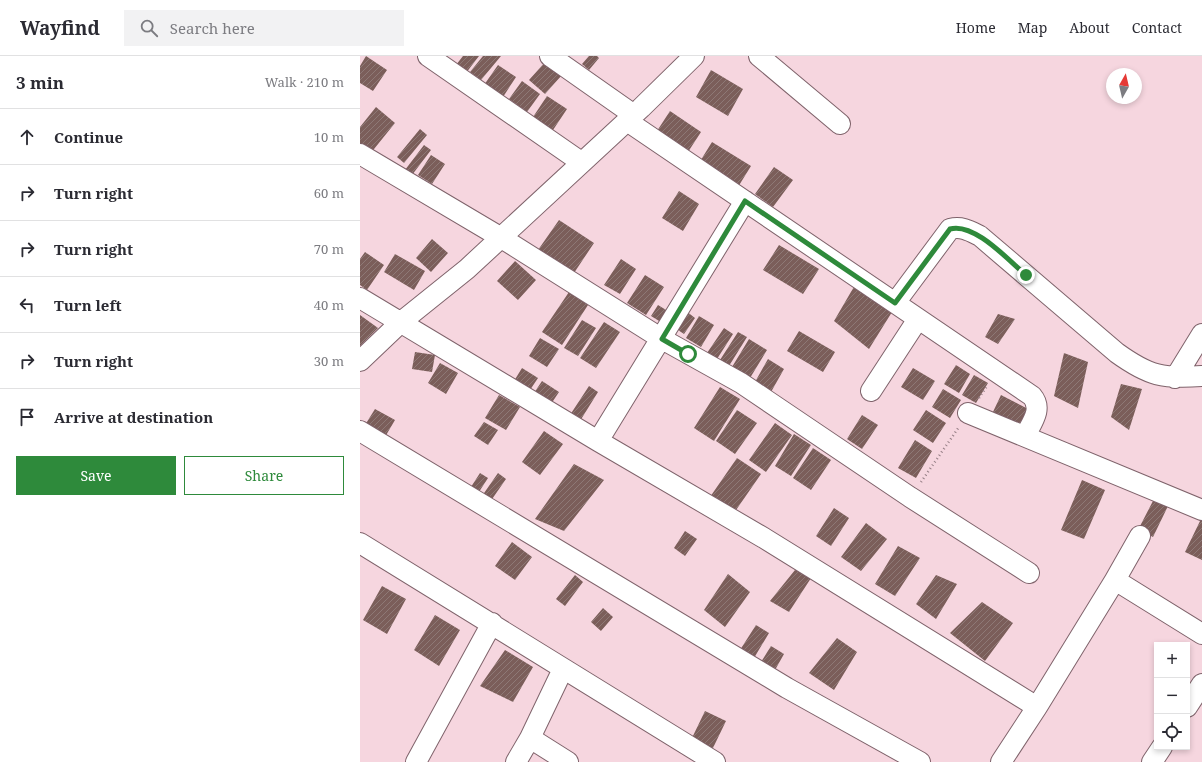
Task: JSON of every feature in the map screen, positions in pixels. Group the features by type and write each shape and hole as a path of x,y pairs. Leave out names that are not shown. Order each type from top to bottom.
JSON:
{"street":[{"path":"428,56 582,162"},
{"path":"550,56 631,118 745,201 1032,396 1037,402 1038,409 1025,436"},
{"path":"360,360 401,322 467,269 631,118 694,56"},
{"path":"759,56 840,124"},
{"path":"360,154 500,237 662,339 741,383 910,498 1028,573"},
{"path":"598,441 662,339 745,201"},
{"path":"895,303 950,229 958,227 967,229 980,236 1117,353 1139,368 1156,375 1175,378 1202,376"},
{"path":"360,298 598,441 764,538 1037,707"},
{"path":"871,391 918,319"},
{"path":"1175,378 1202,334"},
{"path":"968,413 1202,510"},
{"path":"360,431 787,688 920,762"},
{"path":"1001,762 1037,707 1115,580 1140,536"},
{"path":"360,543 492,623 709,761"},
{"path":"1115,580 1202,634"},
{"path":"416,762 492,623"},
{"path":"516,762 530,738 564,669"},
{"path":"1190,702 1202,684"},
{"path":"530,738 568,762"},
{"path":"1152,762 1160,750"}],"path":[{"path":"910,498 996,372"}],"building":[{"path":"366,56 387,70 373,91 360,83 360,66"},
{"path":"463,56 479,56 466,73 456,65"},
{"path":"483,56 501,56 481,80 470,72"},
{"path":"589,56 597,56 599,58 589,70 582,64"},
{"path":"546,61 562,75 545,94 529,80"},
{"path":"498,65 516,77 503,97 484,85"},
{"path":"711,70 743,89 728,116 696,97"},
{"path":"522,81 540,94 527,112 509,99"},
{"path":"547,96 567,109 553,130 533,117"},
{"path":"376,107 395,123 370,154 360,146 360,127"},
{"path":"670,111 701,132 688,152 657,131"},
{"path":"420,129 427,135 404,163 397,157"},
{"path":"712,142 751,166 738,187 699,163"},
{"path":"424,145 431,150 412,175 405,170"},
{"path":"431,155 445,164 432,184 418,175"},
{"path":"774,167 793,180 773,207 755,194"},
{"path":"679,191 699,204 683,231 662,218"},
{"path":"559,220 594,243 574,273 538,250"},
{"path":"432,239 448,253 431,272 416,258"},
{"path":"779,245 819,269 803,294 763,270"},
{"path":"365,252 384,265 367,290 360,285 360,259"},
{"path":"395,254 425,271 414,290 384,272"},
{"path":"621,259 636,269 620,294 604,285"},
{"path":"515,261 536,280 518,300 497,281"},
{"path":"645,275 664,287 646,315 627,303"},
{"path":"855,285 892,312 869,349 834,321"},
{"path":"569,292 588,305 562,345 542,332"},
{"path":"658,305 671,313 664,324 651,316"},
{"path":"686,311 695,318 684,334 675,328"},
{"path":"998,314 1015,319 998,344 985,337"},
{"path":"360,315 378,328 360,346"},
{"path":"699,316 714,325 701,347 686,338"},
{"path":"582,320 596,328 578,356 564,348"},
{"path":"604,322 620,332 596,368 580,358"},
{"path":"724,328 733,334 717,359 707,353"},
{"path":"799,331 835,352 823,372 787,351"},
{"path":"738,332 747,337 729,366 720,360"},
{"path":"540,338 559,349 547,367 529,356"},
{"path":"749,339 767,350 750,378 732,367"},
{"path":"415,352 435,355 432,372 412,369"},
{"path":"1064,353 1088,362 1078,408 1054,396"},
{"path":"768,359 784,369 771,392 755,382"},
{"path":"440,363 458,373 446,394 428,383"},
{"path":"956,365 970,374 959,393 944,384"},
{"path":"522,368 538,378 530,390 514,381"},
{"path":"913,368 935,381 923,400 901,387"},
{"path":"974,375 988,383 976,403 962,395"},
{"path":"542,381 559,392 549,407 532,396"},
{"path":"1121,384 1142,389 1129,430 1111,417"},
{"path":"589,386 598,392 580,421 570,415"},
{"path":"720,387 740,399 714,441 694,428"},
{"path":"943,389 961,400 950,418 932,407"},
{"path":"499,395 520,407 506,430 485,418"},
{"path":"1001,395 1030,410 1021,429 992,414"},
{"path":"375,409 395,420 385,437 365,425"},
{"path":"737,410 757,423 735,454 716,441"},
{"path":"926,410 946,423 933,443 913,430"},
{"path":"862,415 878,425 862,449 847,439"},
{"path":"484,422 498,430 488,445 474,436"},
{"path":"775,423 792,435 766,472 749,460"},
{"path":"544,431 563,444 540,475 522,462"},
{"path":"794,434 811,445 791,476 775,466"},
{"path":"915,440 932,451 916,478 898,468"},
{"path":"813,448 831,460 811,490 793,478"},
{"path":"737,458 761,474 734,513 710,497"},
{"path":"574,464 604,480 564,531 535,519"},
{"path":"480,473 488,478 477,495 469,490"},
{"path":"498,473 506,479 490,502 482,496"},
{"path":"1082,480 1105,490 1084,539 1061,530"},
{"path":"1154,499 1168,506 1153,537 1138,530"},
{"path":"834,508 849,518 831,546 816,536"},
{"path":"1201,519 1202,520 1202,560 1185,552"},
{"path":"866,523 887,539 861,571 841,557"},
{"path":"685,531 697,539 685,556 674,548"},
{"path":"512,542 532,557 515,580 495,566"},
{"path":"898,546 920,558 895,596 875,584"},
{"path":"795,570 813,575 789,612 770,601"},
{"path":"728,574 750,592 725,627 704,610"},
{"path":"575,575 583,582 565,606 556,599"},
{"path":"936,575 957,584 936,619 916,604"},
{"path":"382,586 406,599 387,634 363,620"},
{"path":"982,602 1013,623 985,661 950,633"},
{"path":"603,608 613,617 601,631 591,622"},
{"path":"435,615 460,630 439,666 414,650"},
{"path":"756,625 769,633 754,658 740,650"},
{"path":"837,638 857,652 834,690 809,673"},
{"path":"771,646 784,654 775,670 761,662"},
{"path":"505,650 533,667 513,702 480,686"},
{"path":"705,711 726,721 712,750 691,740"}],"route":[{"path":"688,354 662,339 745,201 895,303 950,229 958,227 967,229 980,236 1026,275"}]}
